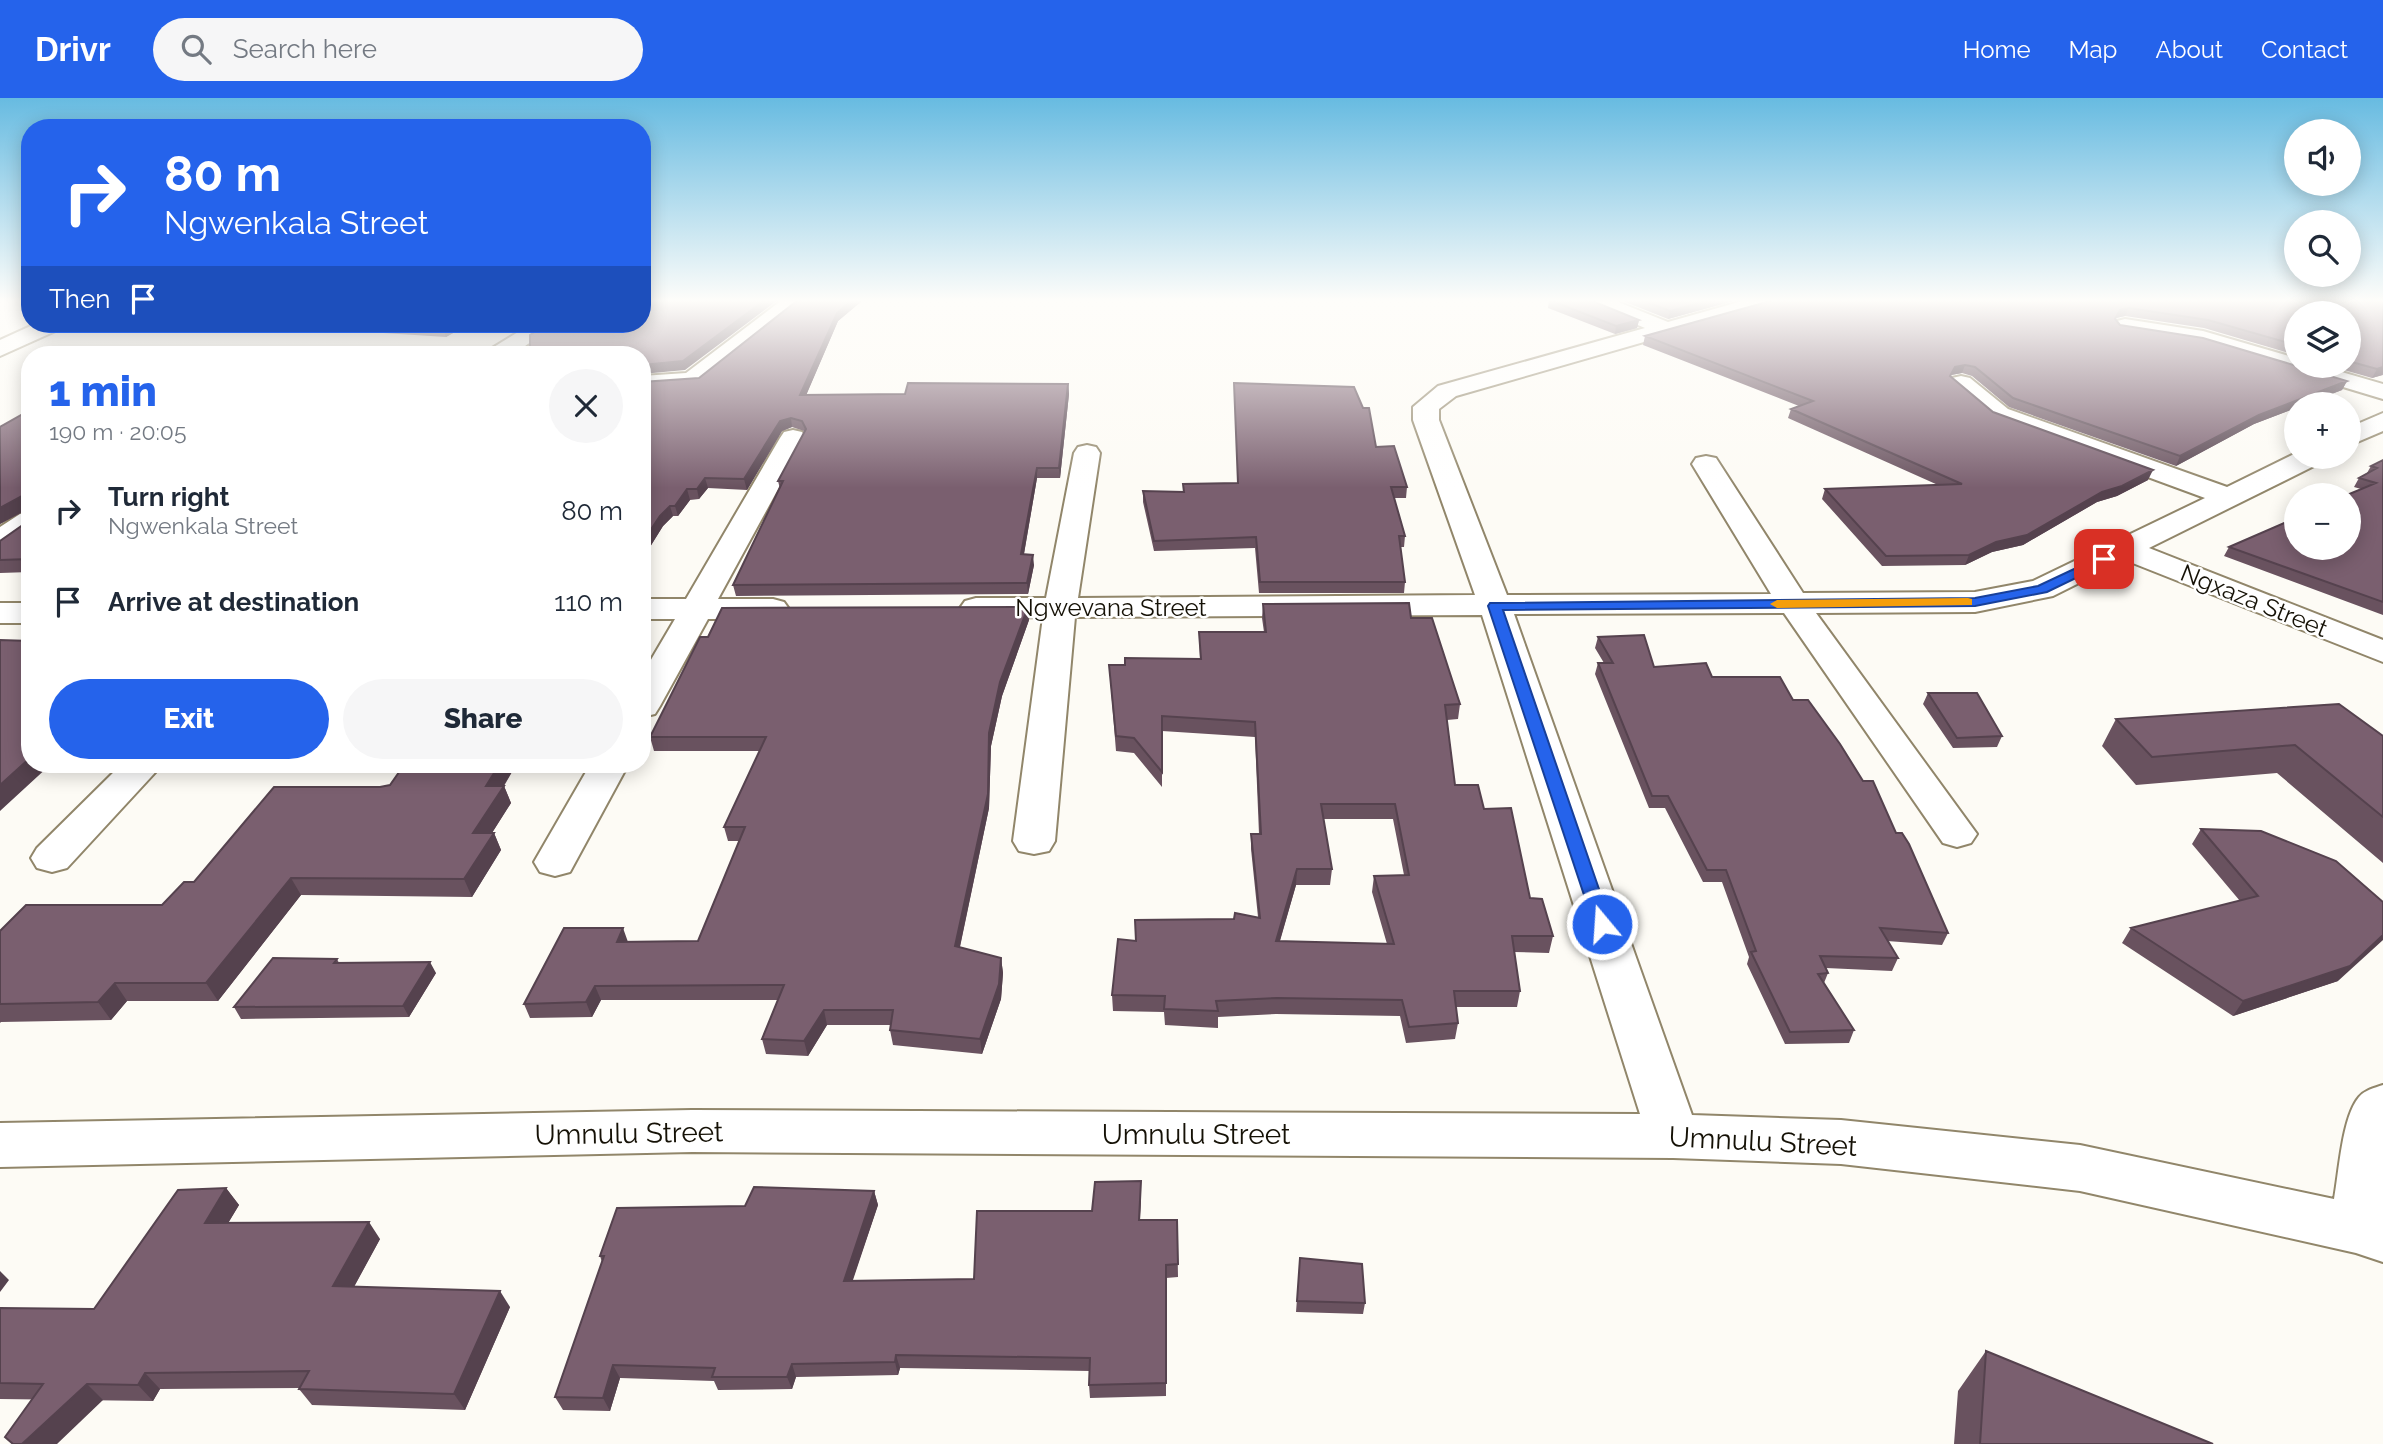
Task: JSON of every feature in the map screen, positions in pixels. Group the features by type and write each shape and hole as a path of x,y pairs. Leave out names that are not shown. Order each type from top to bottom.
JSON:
{"street":[{"path":"651,382 692,380 714,363"},
{"path":"1547,363 1447,391 1426,407 1426,420 1495,606 1673,1136"},
{"path":"2284,363 2383,393"},
{"path":"1961,383 1999,414 2230,497"},
{"path":"2361,432 2383,421"},
{"path":"651,690 793,438"},
{"path":"1034,841 1060,608 1087,453"},
{"path":"1706,464 1793,603 1957,834"},
{"name":"Ngwevana Street","path":"952,608 1975,602 2042,589 2286,469"},
{"path":"0,540 21,526"},
{"name":"Ngxaza Street","path":"2125,549 2383,652"},
{"path":"651,610 804,609"},
{"path":"0,613 21,613"},
{"path":"52,858 135,773"},
{"path":"555,862 605,773"},
{"path":"2370,1233 2375,1114 2383,1106"},
{"name":"Umnulu Street","path":"0,1145 692,1131 1673,1136 1841,1142 2080,1168 2370,1233"}],"building":[{"path":"718,363 815,363 800,395 905,394 908,383 1068,384 1059,468 1037,468 1021,554 1033,555 1027,583 733,585 783,481 778,481 806,429 802,421 791,418 780,421 744,479 705,478 697,489 687,489 675,506 670,506 651,530 651,381 699,378"},
{"path":"1714,363 2284,363 2284,378 2337,378 2347,381 2319,392 2284,392 2284,405 2259,415 2180,456 2013,398 1975,367 1955,367 1950,376 1993,412 2153,470 2122,486 2102,492 2027,535 1996,542 1969,555 1886,556 1825,489 1962,484 1791,409 1813,401"},
{"path":"2361,363 2383,363 2383,367 2377,369"},
{"path":"1234,383 1354,387 1363,408 1369,408 1376,447 1394,446 1407,487 1391,487 1405,536 1399,536 1405,582 1260,582 1256,537 1154,541 1143,491 1184,492 1183,484 1238,483"},
{"path":"21,415 21,497 0,508 0,427"},
{"path":"2383,460 2383,602 2229,547 2284,523 2284,560 2361,560 2361,489 2376,483 2359,478 2377,468 2371,466"},
{"path":"21,526 21,559 0,560 0,541"},
{"path":"1409,603 1411,618 1432,618 1460,704 1445,705 1455,785 1478,785 1484,809 1511,808 1530,898 1542,899 1553,936 1512,936 1520,991 1454,991 1458,1023 1409,1027 1402,1000 1277,998 1216,1001 1218,1011 1164,1009 1165,996 1112,995 1118,939 1136,941 1135,920 1234,919 1235,913 1260,918 1251,834 1261,834 1255,722 1162,716 1162,772 1134,738 1116,736 1109,665 1125,665 1125,658 1201,659 1199,632 1266,632 1263,604","holes":["1321,804 1395,804 1409,875 1374,876 1394,944 1276,941 1297,869 1332,869"]},
{"path":"1028,607 1000,682 989,733 988,794 955,946 1001,958 999,984 980,1039 890,1030 893,1010 824,1010 804,1041 762,1039 784,985 595,986 586,1002 524,1004 564,928 623,928 617,942 698,941 745,827 724,827 766,737 651,735 700,637 708,637 722,608"},
{"path":"1644,635 1654,667 1706,663 1712,677 1780,677 1793,700 1808,700 1863,781 1873,781 1896,833 1902,833 1909,844 1948,933 1880,928 1898,958 1820,956 1828,973 1818,974 1854,1030 1790,1032 1751,952 1756,951 1726,870 1707,870 1668,796 1652,796 1598,663 1613,663 1598,637"},
{"path":"0,640 21,641 21,766 0,785"},
{"path":"1928,693 1977,693 2002,736 1957,738"},
{"path":"2339,704 2383,736 2383,817 2295,745 2152,757 2116,719"},
{"path":"398,773 494,773 486,786 504,786 473,833 494,833 464,879 291,878 206,983 115,983 98,1002 0,1004 0,931 26,905 162,905 184,882 194,882 274,787 390,785"},
{"path":"2201,829 2261,831 2336,861 2383,902 2383,935 2350,966 2243,1001 2131,928 2258,896"},
{"path":"273,958 337,959 334,963 430,962 403,1006 234,1007"},
{"path":"1141,1181 1139,1220 1177,1220 1178,1264 1166,1265 1166,1383 1089,1385 1090,1358 896,1355 895,1362 792,1364 787,1377 712,1377 715,1368 613,1365 603,1398 555,1397 604,1256 600,1256 617,1208 745,1206 754,1187 874,1191 844,1281 974,1279 977,1211 1092,1211 1095,1182"},
{"path":"226,1188 205,1223 369,1222 333,1286 500,1291 454,1394 299,1389 309,1371 145,1373 138,1385 87,1384 22,1444 13,1444 5,1437 43,1384 0,1383 0,1308 94,1309 178,1190"},
{"path":"1300,1258 1362,1264 1365,1303 1297,1301"},
{"path":"1986,1351 2213,1444 1980,1444"}],"slow traffic":[{"path":"1777,604 1968,602"}],"route":[{"path":"1602,924 1495,606 1975,602 2042,589 2104,559"}]}
